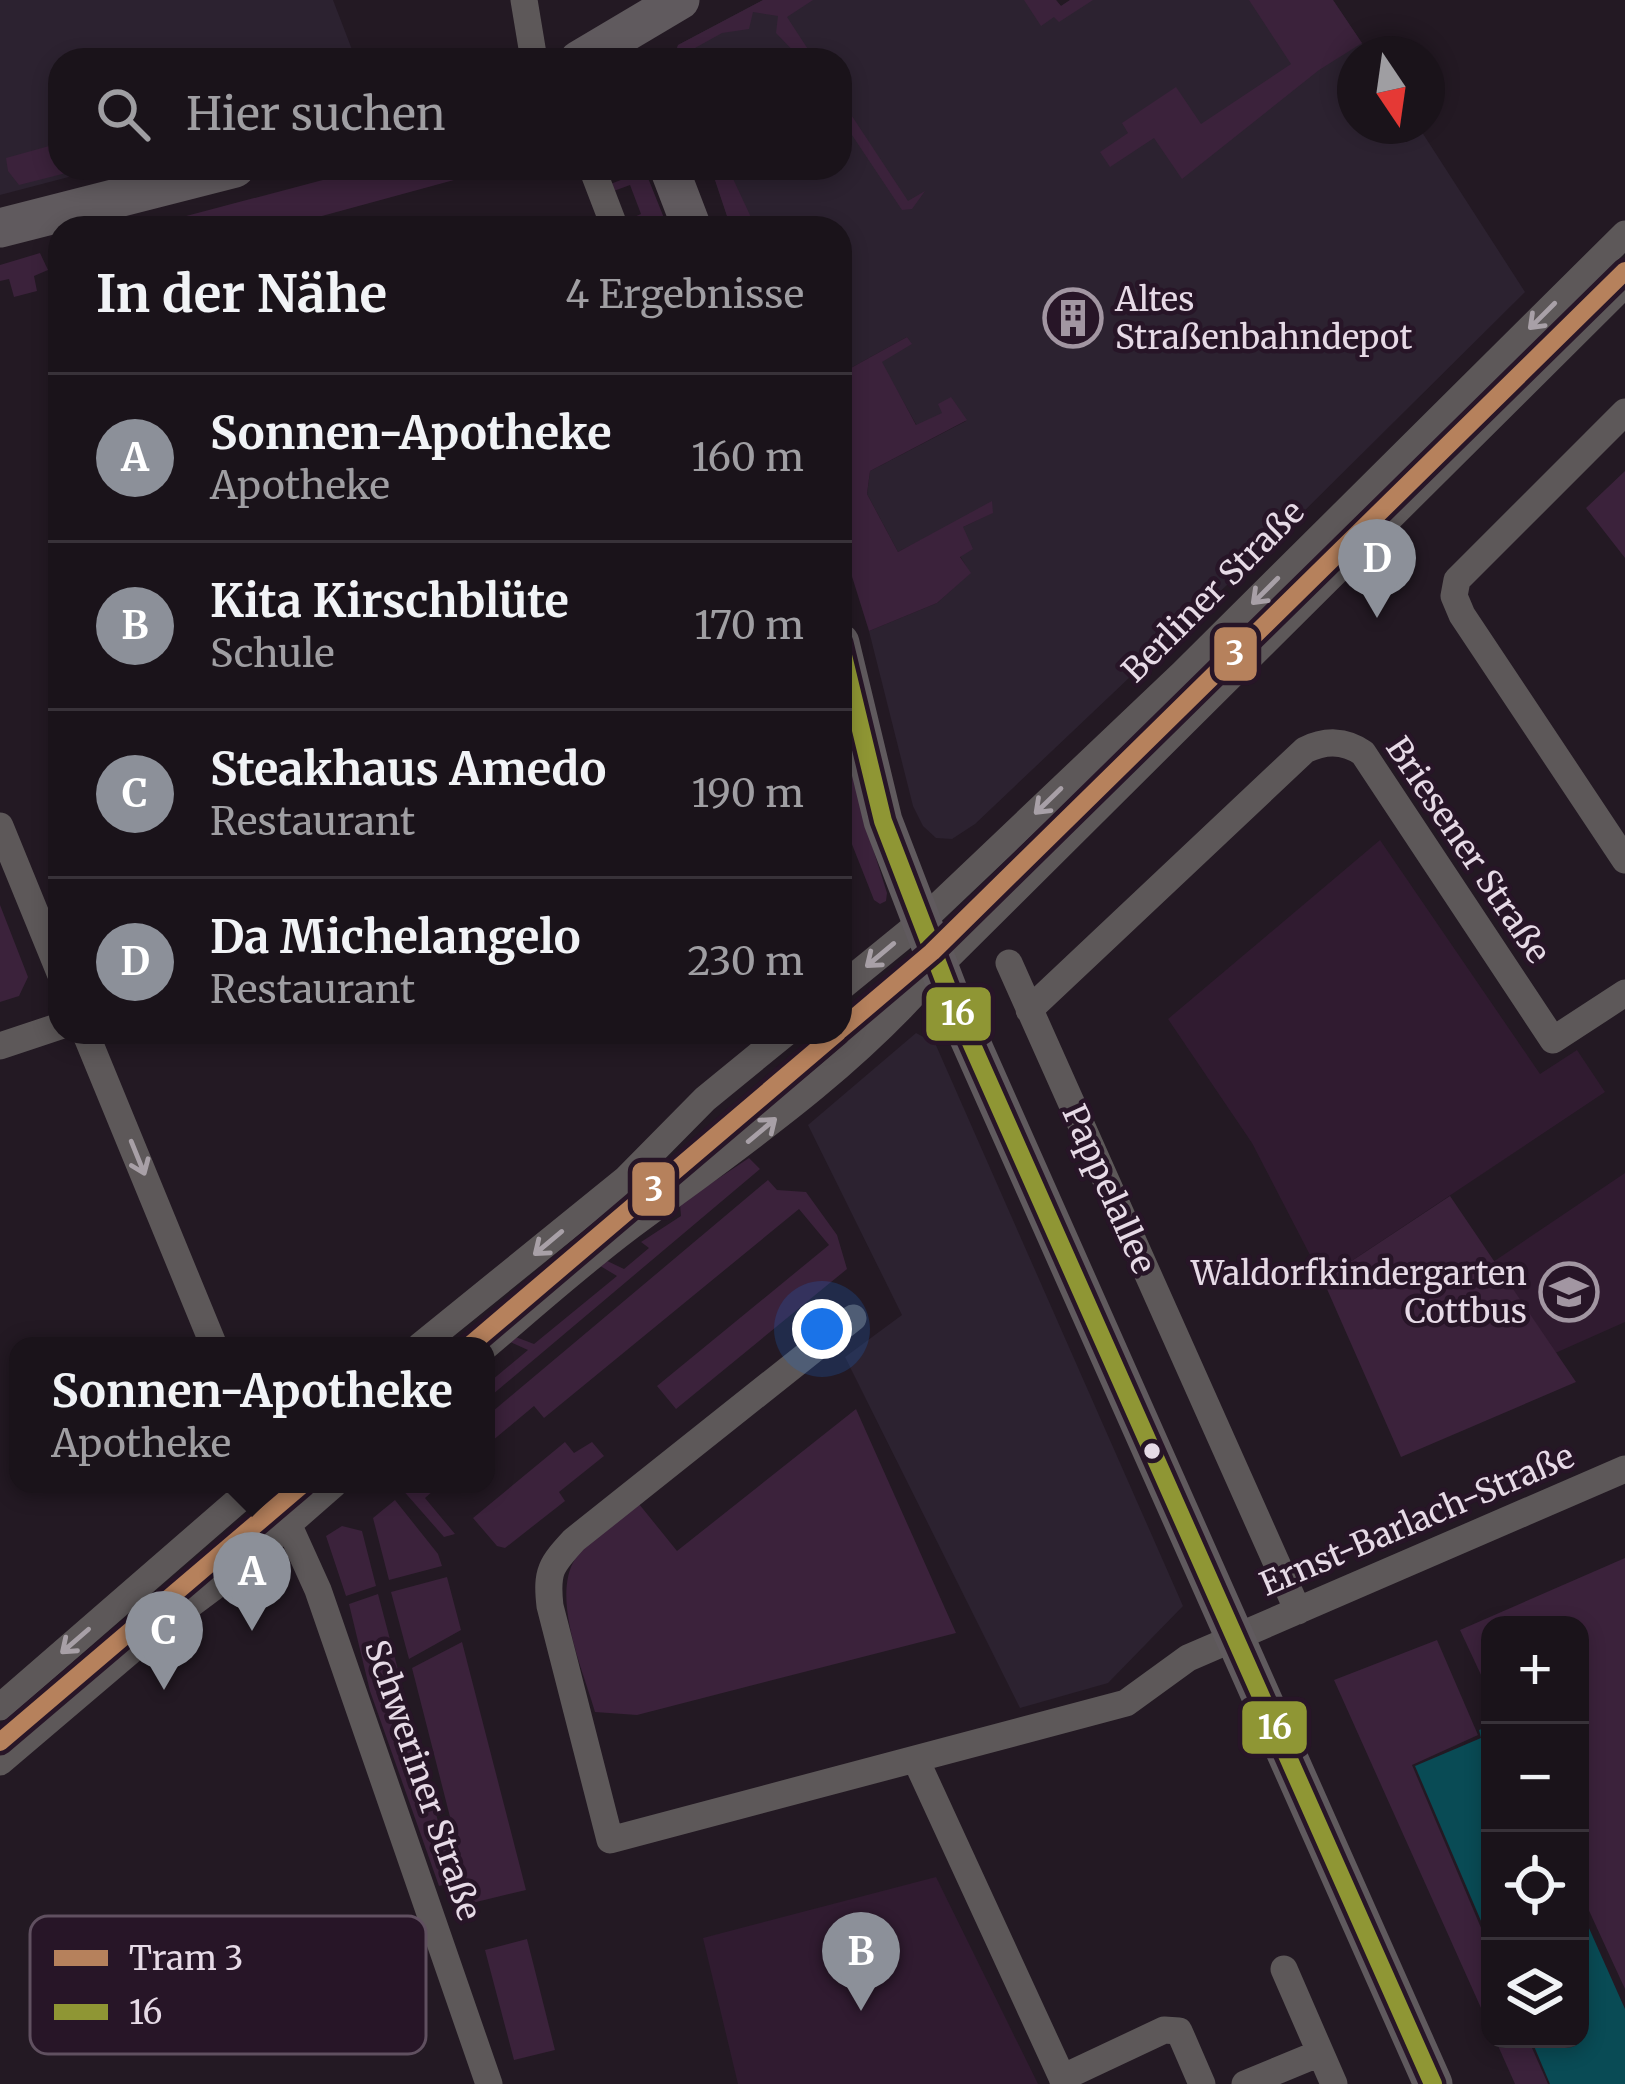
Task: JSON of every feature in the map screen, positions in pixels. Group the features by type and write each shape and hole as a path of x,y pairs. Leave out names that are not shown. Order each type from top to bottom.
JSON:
{"main road":[{"path":"616,32 680,0"},
{"path":"0,228 188,180"},
{"path":"674,180 687,216"},
{"name":"Pappelallee","path":"852,692 884,821 930,947 1433,2084"}],"street":[{"path":"524,0 532,48"},
{"path":"597,180 610,216"},
{"name":"Berliner Straße","path":"495,1338 610,1242 772,1123 893,1020 930,947 1183,673 1625,234"},
{"name":"Berliner Straße","path":"852,983 930,947 1625,284"},
{"path":"1620,429 1457,580 1454,596 1462,616 1625,860"},
{"name":"Briesener Straße","path":"1029,1010 1305,750 1329,743 1343,743 1363,753 1553,1040 1625,993"},
{"path":"0,826 48,944"},
{"name":"Pappelallee","path":"1009,964 1298,1611"},
{"path":"0,1046 48,1030"},
{"path":"91,1044 210,1337"},
{"path":"431,1337 626,1179 705,1100 773,1044"},
{"name":"Ernst-Barlach-Straße","path":"854,1318 574,1540 552,1563 550,1606 610,1840 1126,1703 1187,1658 1625,1469"},
{"path":"0,1707 247,1493"},
{"path":"0,1762 280,1504 310,1493"},
{"name":"Schweriner Straße","path":"280,1504 318,1590 489,2084"},
{"path":"916,1760 1063,2081 1164,2030 1179,2031 1202,2084"},
{"path":"1284,1969 1334,2084"},
{"path":"1245,2084 1320,2053"}],"shaded area":[{"path":"0,0 333,0 351,48 48,48 48,180 57,180 0,195"},
{"path":"763,0 1056,0 1061,6 1070,0 1333,0 1357,36 1337,36 1337,144 1430,144 1525,292 1285,530 975,824 952,839 936,838 913,806 869,631 937,603 970,573 960,556 963,527 992,513 992,503 898,552 867,494 870,471 966,421 943,413 917,426 881,362 911,344 907,337 852,367 852,216 727,216 715,180 852,180 852,48 677,48"},
{"path":"763,0 813,0 787,17 807,48 790,48 776,33 778,16 753,12 749,29 722,33 695,48 678,45"},
{"path":"1024,0 1056,0 1061,6 1070,0 1093,0 1059,22 1054,17 1041,26"},
{"path":"1249,0 1333,0 1357,36 1337,36 1337,59 1182,179 1154,138 1110,167 1100,152 1128,133 1122,123 1176,87 1201,124 1291,64"},
{"path":"852,116 908,201 925,191 912,209 902,210 852,135"},
{"path":"48,146 48,178 19,185 8,171 6,158"},
{"path":"323,180 454,180 322,216 186,216"},
{"path":"649,180 663,216 636,216 641,214 630,185 611,192 608,185"},
{"path":"715,180 734,180 750,216 727,216"},
{"path":"40,253 48,270 34,276 37,291 14,297 9,279 0,281 0,265"},
{"path":"907,337 912,344 882,362 916,425 942,413 938,404 951,397 967,420 870,471 867,494 898,552 992,501 993,513 963,527 973,549 960,557 971,573 937,603 869,631 852,576 852,367"},
{"path":"1625,471 1625,558 1586,508"},
{"path":"852,768 887,893 886,901 874,900 852,844"},
{"path":"1380,840 1540,1074 1577,1050 1605,1092 1323,1280 1252,1143 1168,1019"},
{"path":"0,905 28,977 19,996 0,1002"},
{"path":"916,1033 935,1043 1183,1606 1108,1683 1020,1708 845,1357 902,1315 808,1125"},
{"path":"749,1158 760,1169 495,1392 495,1378 528,1350 508,1341 513,1336 534,1344 617,1276 597,1264 603,1259 624,1269 649,1248 641,1242 681,1216 680,1204"},
{"name":"Waldorfkindergarten Cottbus","path":"1625,1173 1625,1322 1553,1354 1493,1262"},
{"path":"768,1180 777,1190 806,1192 837,1235 847,1269 676,1409 657,1386 829,1245 799,1209 544,1418 534,1406 495,1438 495,1409"},
{"path":"1450,1196 1576,1382 1401,1457 1323,1280"},
{"path":"856,1409 956,1633 637,1715 595,1712 577,1655 566,1593 568,1575 581,1551 639,1504 677,1551"},
{"path":"565,1442 574,1453 592,1442 604,1456 559,1492 565,1501 505,1548 497,1546 473,1518"},
{"path":"405,1493 431,1493 425,1498 455,1534 444,1537"},
{"path":"395,1500 438,1554 442,1566 389,1580 373,1518"},
{"path":"342,1526 362,1531 376,1586 346,1596 326,1536"},
{"path":"1625,1558 1625,1989 1589,1911 1589,1616 1492,1616"},
{"path":"447,1577 461,1630 409,1659 391,1592"},
{"path":"378,1594 454,1882 439,1886 370,1691 349,1604"},
{"path":"1481,1621 1481,1675 1460,1630"},
{"path":"1437,1640 1478,1735 1412,1765 1481,1928 1481,2008 1334,1680"},
{"path":"462,1642 526,1890 472,1903 412,1668"},
{"path":"936,1877 1038,2084 738,2084 703,1938"},
{"path":"527,1939 555,2050 514,2060 485,1950"},
{"path":"1499,2048 1532,2048 1548,2084 1515,2084"}],"water":[{"path":"1481,1738 1481,1921 1415,1766"},
{"path":"1589,1928 1625,2009 1625,2084 1550,2084 1535,2048 1589,2048"}],"tram line":[{"name":"3","path":"852,1020 932,952 1625,271"},
{"name":"3","path":"480,1337 824,1044"},
{"name":"3","path":"0,1742 292,1493"}],"transit line":[{"name":"16","path":"852,693 883,821 949,993 1433,2084"}],"place":[{"name":"Altes Straßenbahndepot","path":"1073,318"},
{"name":"Da Michelangelo","path":"1377,618"},
{"name":"Waldorfkindergarten Cottbus","path":"1569,1292"},
{"name":"Sonnen-Apotheke","path":"252,1631"},
{"name":"Steakhaus Amedo","path":"164,1690"},
{"name":"Kita Kirschblüte","path":"861,2011"}]}
